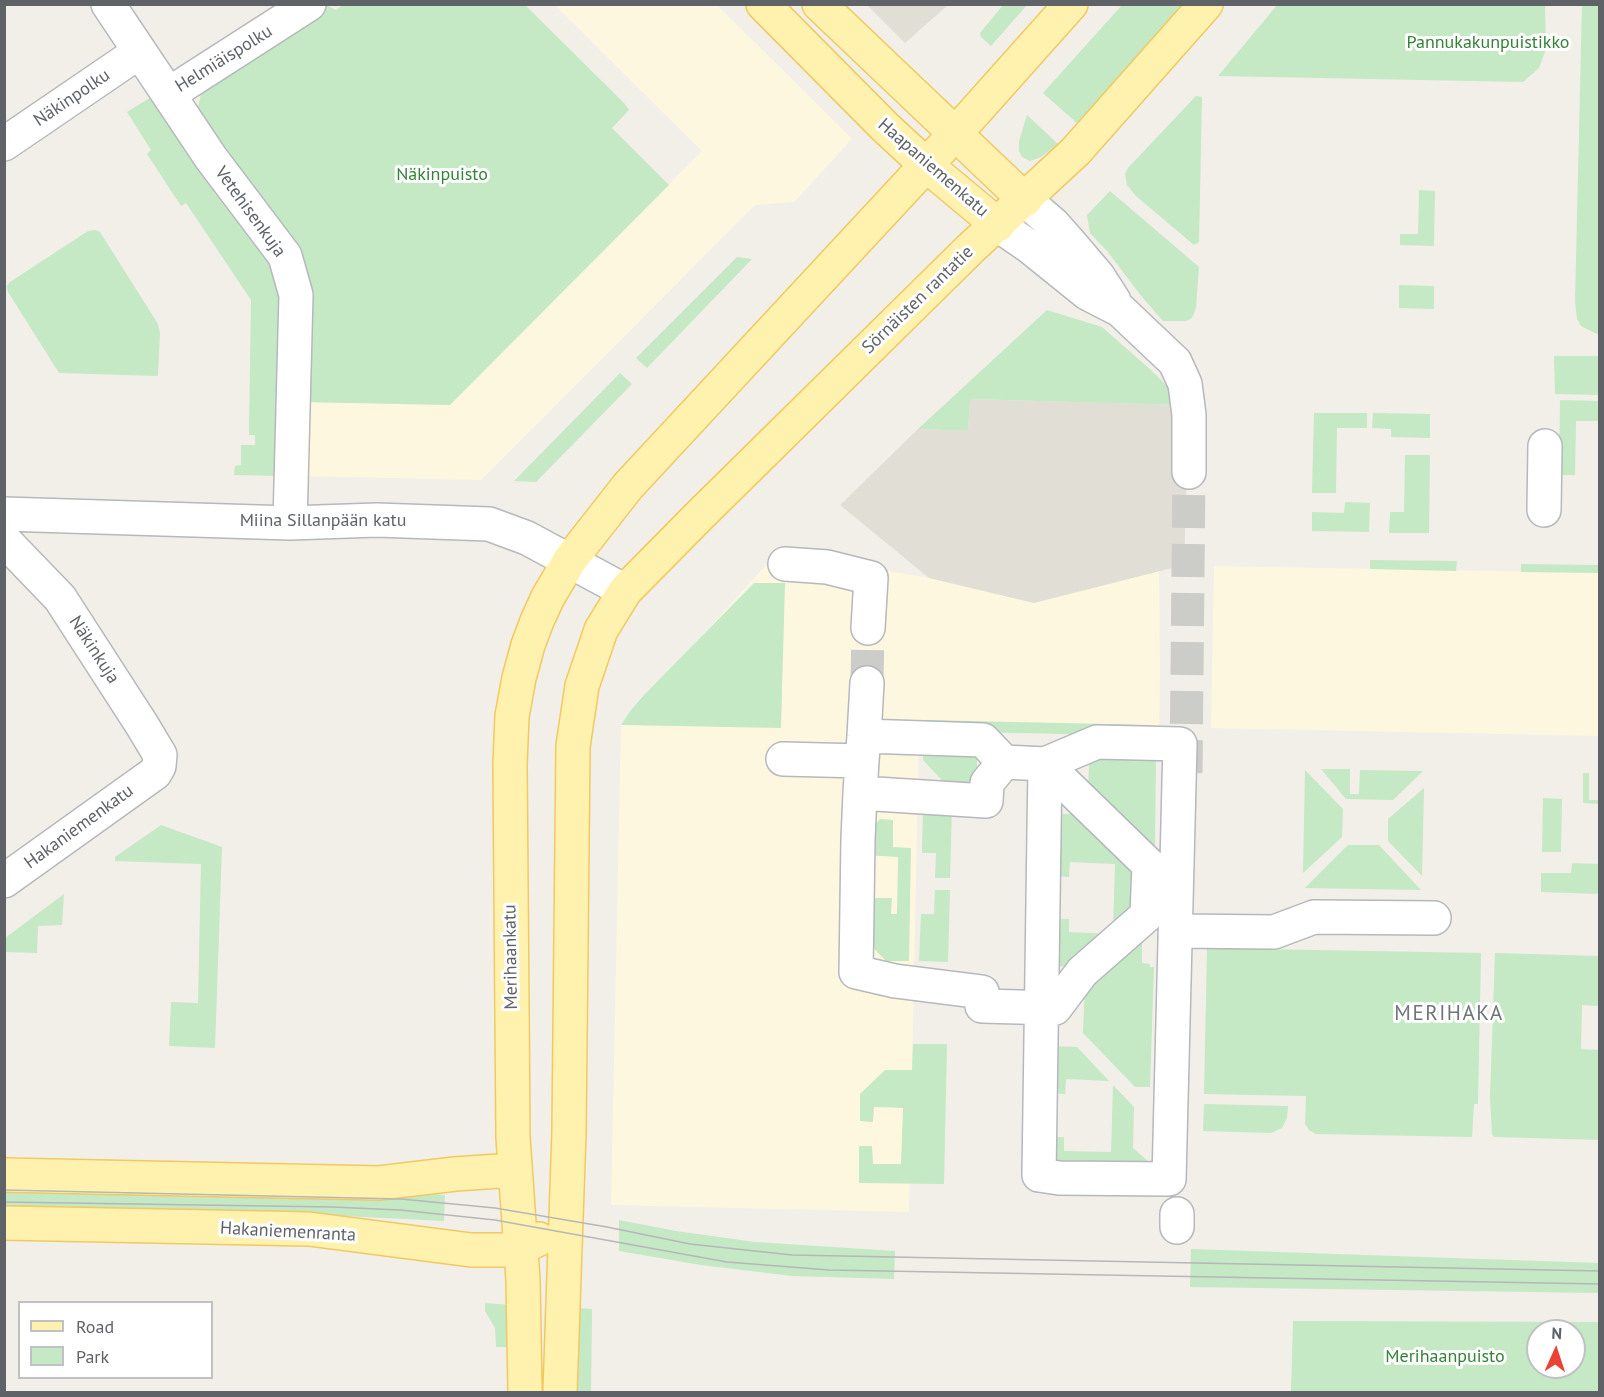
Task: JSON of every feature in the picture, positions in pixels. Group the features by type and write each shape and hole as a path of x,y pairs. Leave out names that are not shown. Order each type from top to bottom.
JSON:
{"main road":[{"name":"Haapaniemenkatu","path":"763,4 870,113 926,165 998,225"},
{"name":"Haapaniemenkatu","path":"819,4 912,95 1025,200"},
{"path":"570,560 628,486 956,134 1071,4"},
{"name":"Sörnäisten rantatie","path":"625,591 971,248 1075,152 1206,4"},
{"name":"Merihaankatu","path":"526,1379 514,1170 510,839 512,716 528,645 548,597 570,560"},
{"path":"560,1379 569,1132 573,747 576,715 590,660 602,630 625,591"},
{"path":"4,1175 379,1183 514,1170"},
{"name":"Hakaniemenranta","path":"4,1223 309,1229 471,1250 520,1248 564,1226"}],"street":[{"name":"Vetehisenkuja","path":"108,4 169,94 224,159 285,256 296,295 290,523"},
{"name":"Helmiäispolku","path":"169,94 309,4"},
{"name":"Näkinpolku","path":"4,144 139,52"},
{"name":"Haapaniemenkatu","path":"1025,200 1070,242 1098,276 1120,310 1175,362 1185,384 1189,415 1189,472"},
{"name":"Haapaniemenkatu","path":"998,225 1087,293 1120,310"},
{"path":"1544,510 1545,446"},
{"name":"Miina Sillanpään katu","path":"4,514 290,523 377,519 489,525 527,538 625,591"},
{"name":"Näkinkuja","path":"4,540 60,598 160,755 159,766 155,773"},
{"path":"785,564 827,567 871,578 868,628"},
{"path":"867,683 860,794 856,972 890,989 982,992 981,1006 1054,1008 1082,972 1147,915 1149,865 1045,764"},
{"path":"783,759 863,749 983,740 1004,762 1045,764 1097,742 1180,744 1169,1179 1056,1181 1039,1175 1045,764"},
{"path":"860,794 986,801 987,783 1004,762"},
{"name":"Hakaniemenkatu","path":"4,881 155,773"},
{"path":"1176,931 1288,937 1314,917 1434,918"}],"shaded area":[{"path":"555,5 717,5 852,139 794,202 755,205 481,480 300,476 301,402 450,405 702,151"},
{"path":"867,5 948,5 905,43"},
{"path":"970,399 1182,405 1189,415 1184,565 1034,603 929,578 840,505 918,429 968,431"},
{"path":"778,552 929,578 1034,603 1159,570 1159,736 919,731 909,1212 611,1205 621,725"},
{"path":"1214,566 1599,573 1599,736 1211,728"}],"green space":[{"name":"Näkinpuisto","path":"344,4 525,5 624,103 629,110 612,128 669,185 450,405 301,402 304,287 199,120 198,107 201,94 219,74 326,5 336,10"},
{"path":"1004,4 1027,5 991,46 981,37 980,33"},
{"name":"Pannukakunpuistikko","path":"1278,4 1545,5 1546,49 1539,68 1523,82 1218,76"},
{"path":"1122,5 1185,5 1078,124 1043,93"},
{"path":"1582,5 1599,5 1599,335 1581,326 1577,319 1575,301"},
{"path":"156,94 277,276 284,295 279,476 234,475 235,466 241,465 241,445 255,445 255,435 249,435 251,300 186,203 181,206 147,154 151,150 127,112"},
{"path":"1196,96 1202,97 1199,242 1194,245 1136,196 1127,185 1125,174 1128,168"},
{"path":"1027,115 1058,144 1041,157 1030,161 1022,157 1019,151 1019,141"},
{"path":"1419,190 1435,191 1434,246 1400,245 1400,234 1418,234"},
{"path":"1110,191 1199,267 1196,308 1192,318 1186,321 1163,321 1090,233 1087,215"},
{"path":"88,231 100,232 158,324 160,333 158,376 59,373 8,292 7,286 10,282"},
{"path":"737,257 752,259 647,368 636,358"},
{"path":"1399,285 1434,286 1434,309 1399,308"},
{"path":"1047,310 1102,327 1151,370 1182,405 970,399 968,431 918,429"},
{"path":"1554,356 1599,356 1599,395 1555,394"},
{"path":"620,373 632,384 536,482 514,481"},
{"path":"1560,400 1599,401 1599,421 1576,421 1575,475 1559,475"},
{"path":"1314,413 1367,413 1367,428 1337,428 1336,493 1312,493"},
{"path":"1373,413 1430,414 1430,438 1391,437 1391,429 1372,428"},
{"path":"1405,455 1430,455 1429,533 1389,533 1390,512 1404,512"},
{"path":"1345,502 1370,503 1369,532 1312,531 1312,512 1344,513"},
{"path":"1370,560 1457,561 1456,571 1370,569"},
{"path":"1521,564 1599,565 1599,573 1521,572"},
{"path":"754,583 785,583 781,728 621,725 645,694"},
{"path":"925,720 1152,725 1155,727 1153,736 923,731 919,723"},
{"path":"923,746 977,747 977,791 952,791 923,760"},
{"path":"1104,750 1156,751 1155,847 1139,847 1088,794 1089,765"},
{"path":"1321,769 1350,769 1350,794 1359,794 1360,770 1423,771 1393,800 1346,799"},
{"path":"1305,770 1343,809 1342,837 1303,873"},
{"path":"1583,773 1589,773 1589,800 1598,800 1599,773 1599,804 1583,803"},
{"path":"1424,788 1422,876 1388,841 1388,819"},
{"path":"1543,798 1562,799 1561,852 1542,852"},
{"path":"923,806 952,807 950,878 935,878 936,853 922,853"},
{"path":"1056,814 1089,814 1139,868 1138,908 1113,931 1115,864 1070,862 1069,877 1055,876"},
{"path":"880,819 893,820 893,847 911,848 909,961 886,961 863,937 872,898 892,898 891,914 897,914 898,857 865,855 865,834"},
{"path":"161,825 222,847 215,1048 169,1046 171,1002 198,1003 201,864 115,861 115,857"},
{"path":"1348,845 1379,845 1421,890 1305,888"},
{"path":"1572,863 1599,864 1599,894 1541,892 1541,873 1571,873"},
{"path":"935,890 950,890 948,962 919,961 921,914 934,914"},
{"path":"64,894 62,925 38,926 37,953 5,952 5,938"},
{"path":"1053,919 1069,919 1069,932 1111,934 1077,967 1052,966"},
{"path":"1124,942 1142,942 1142,963 1154,967 1150,1087 1135,1087 1083,1033 1085,979"},
{"path":"1207,948 1481,953 1478,1104 1474,1104 1472,1137 1316,1134 1305,1124 1306,1096 1204,1094"},
{"path":"1495,953 1599,956 1599,1006 1582,1005 1581,1049 1599,1050 1599,1140 1495,1137 1492,1135 1490,1096"},
{"path":"913,1044 947,1044 944,1184 859,1183 859,1146 872,1146 873,1164 901,1164 903,1108 874,1107 873,1122 860,1121 860,1094 885,1070 912,1070"},
{"path":"1052,1046 1077,1047 1109,1081 1066,1079 1065,1094 1050,1093"},
{"path":"1113,1085 1134,1107 1133,1148 1149,1162 1148,1174 1049,1172 1050,1137 1064,1137 1064,1151 1111,1152"},
{"path":"1204,1104 1288,1106 1287,1118 1282,1128 1271,1133 1203,1131"},
{"path":"5,1184 445,1195 444,1221 324,1215 5,1208"},
{"path":"619,1220 755,1242 895,1251 894,1279 792,1276 701,1265 619,1251"},
{"path":"1191,1249 1599,1263 1599,1293 1190,1287"},
{"path":"485,1303 510,1305 510,1347 496,1347 495,1328 485,1311"},
{"path":"578,1308 592,1309 591,1392 577,1392"},
{"name":"Merihaanpuisto","path":"1293,1321 1526,1322 1526,1379 1586,1379 1586,1322 1599,1322 1599,1392 1291,1392"}],"tunnel":[{"path":"1186,773 1189,472"},
{"path":"867,683 868,628"}],"tram line":[{"path":"4,1190 401,1199 495,1208 690,1244 792,1255 1600,1271"},
{"path":"4,1202 400,1210 495,1220 727,1262 829,1270 1600,1284"}],"district":[{"name":"MERIHAKA","path":"1449,1014"}]}
